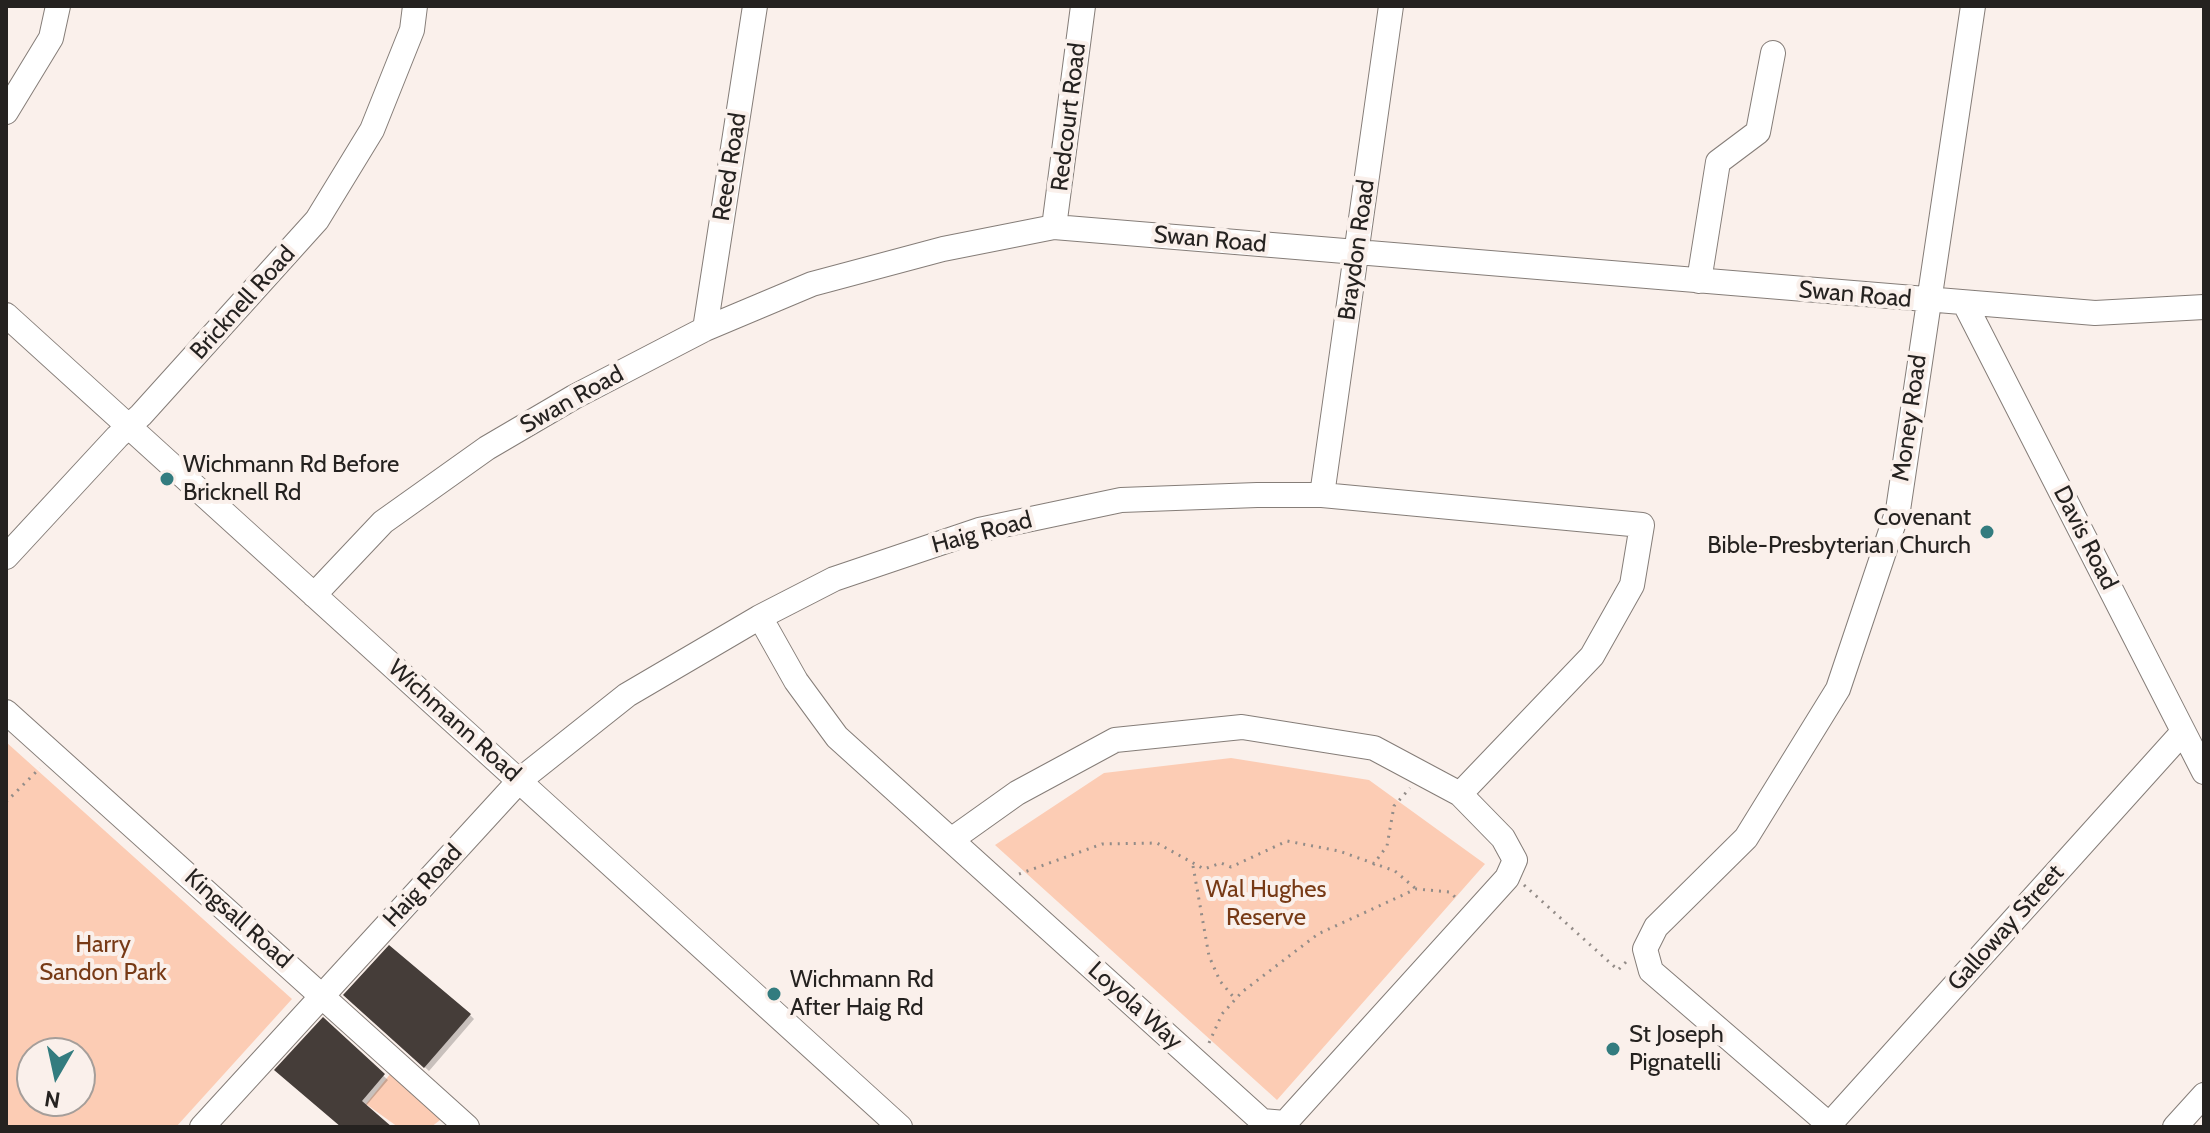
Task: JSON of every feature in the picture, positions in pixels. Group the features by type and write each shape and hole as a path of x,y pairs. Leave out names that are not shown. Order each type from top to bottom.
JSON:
{"street":[{"path":"6,112 51,38 58,6"},
{"name":"Bricknell Road","path":"6,557 326,207 360,155 378,117 412,30 415,6"},
{"name":"Reed Road","path":"705,329 755,6"},
{"name":"Redcourt Road","path":"1054,227 1083,6"},
{"name":"Braydon Road","path":"1322,495 1391,6"},
{"name":"Money Road","path":"1645,949 1656,927 1746,838 1838,689 1898,510 1973,6"},
{"path":"1699,281 1718,162 1752,138 1761,126 1773,53"},
{"name":"Swan Road","path":"314,595 383,522 487,448 574,397 705,329 812,284 943,249 1054,227 1965,304 2095,313 2204,307"},
{"name":"Davis Road","path":"1965,304 2204,772"},
{"name":"Wichmann Road","path":"6,315 900,1127"},
{"name":"Haig Road","path":"202,1127 520,780 627,695 760,617 834,579 979,530 1121,500 1322,495 1642,525 1632,585 1592,656 1460,794"},
{"name":"Loyola Way","path":"760,617 796,681 837,737 1262,1121 1285,1123 1473,915 1512,867"},
{"name":"Kingsall Road","path":"6,712 467,1127"},
{"path":"951,840 1017,793 1115,740 1242,727 1374,748 1460,794 1503,838 1512,867"},
{"name":"Galloway Street","path":"1830,1126 2183,732"},
{"path":"1645,949 1651,971 1830,1126"}],"path":[{"path":"6,802 53,755"},
{"path":"1373,865 1387,846 1394,806 1422,774"},
{"path":"1002,886 1034,867 1102,844 1157,843 1193,866 1204,869 1221,863 1231,867 1287,841 1339,851 1395,871 1416,889"},
{"path":"1193,866 1209,956 1220,981 1235,999"},
{"path":"1512,867 1618,970 1645,949"},
{"path":"1200,1066 1222,1014 1235,999 1318,934 1416,889 1450,892 1473,915"}],"green space":[{"name":"Harry Sandon Park","path":"6,742 292,999 176,1127 6,1127"},
{"name":"Wal Hughes Reserve","path":"1231,758 1369,780 1485,864 1277,1100 995,845 1104,773"},
{"path":"395,1068 448,1114 431,1127 398,1127 366,1104"}],"building":[{"path":"389,945 471,1014 424,1068 343,995"},
{"path":"323,1017 385,1074 362,1101 392,1127 341,1127 274,1070"}],"place":[{"name":"Wichmann Rd Before Bricknell Rd","path":"167,479"},
{"name":"Covenant Bible-Presbyterian Church","path":"1987,532"},
{"name":"Wichmann Rd After Haig Rd","path":"774,994"},
{"name":"St Joseph Pignatelli","path":"1613,1049"}]}
